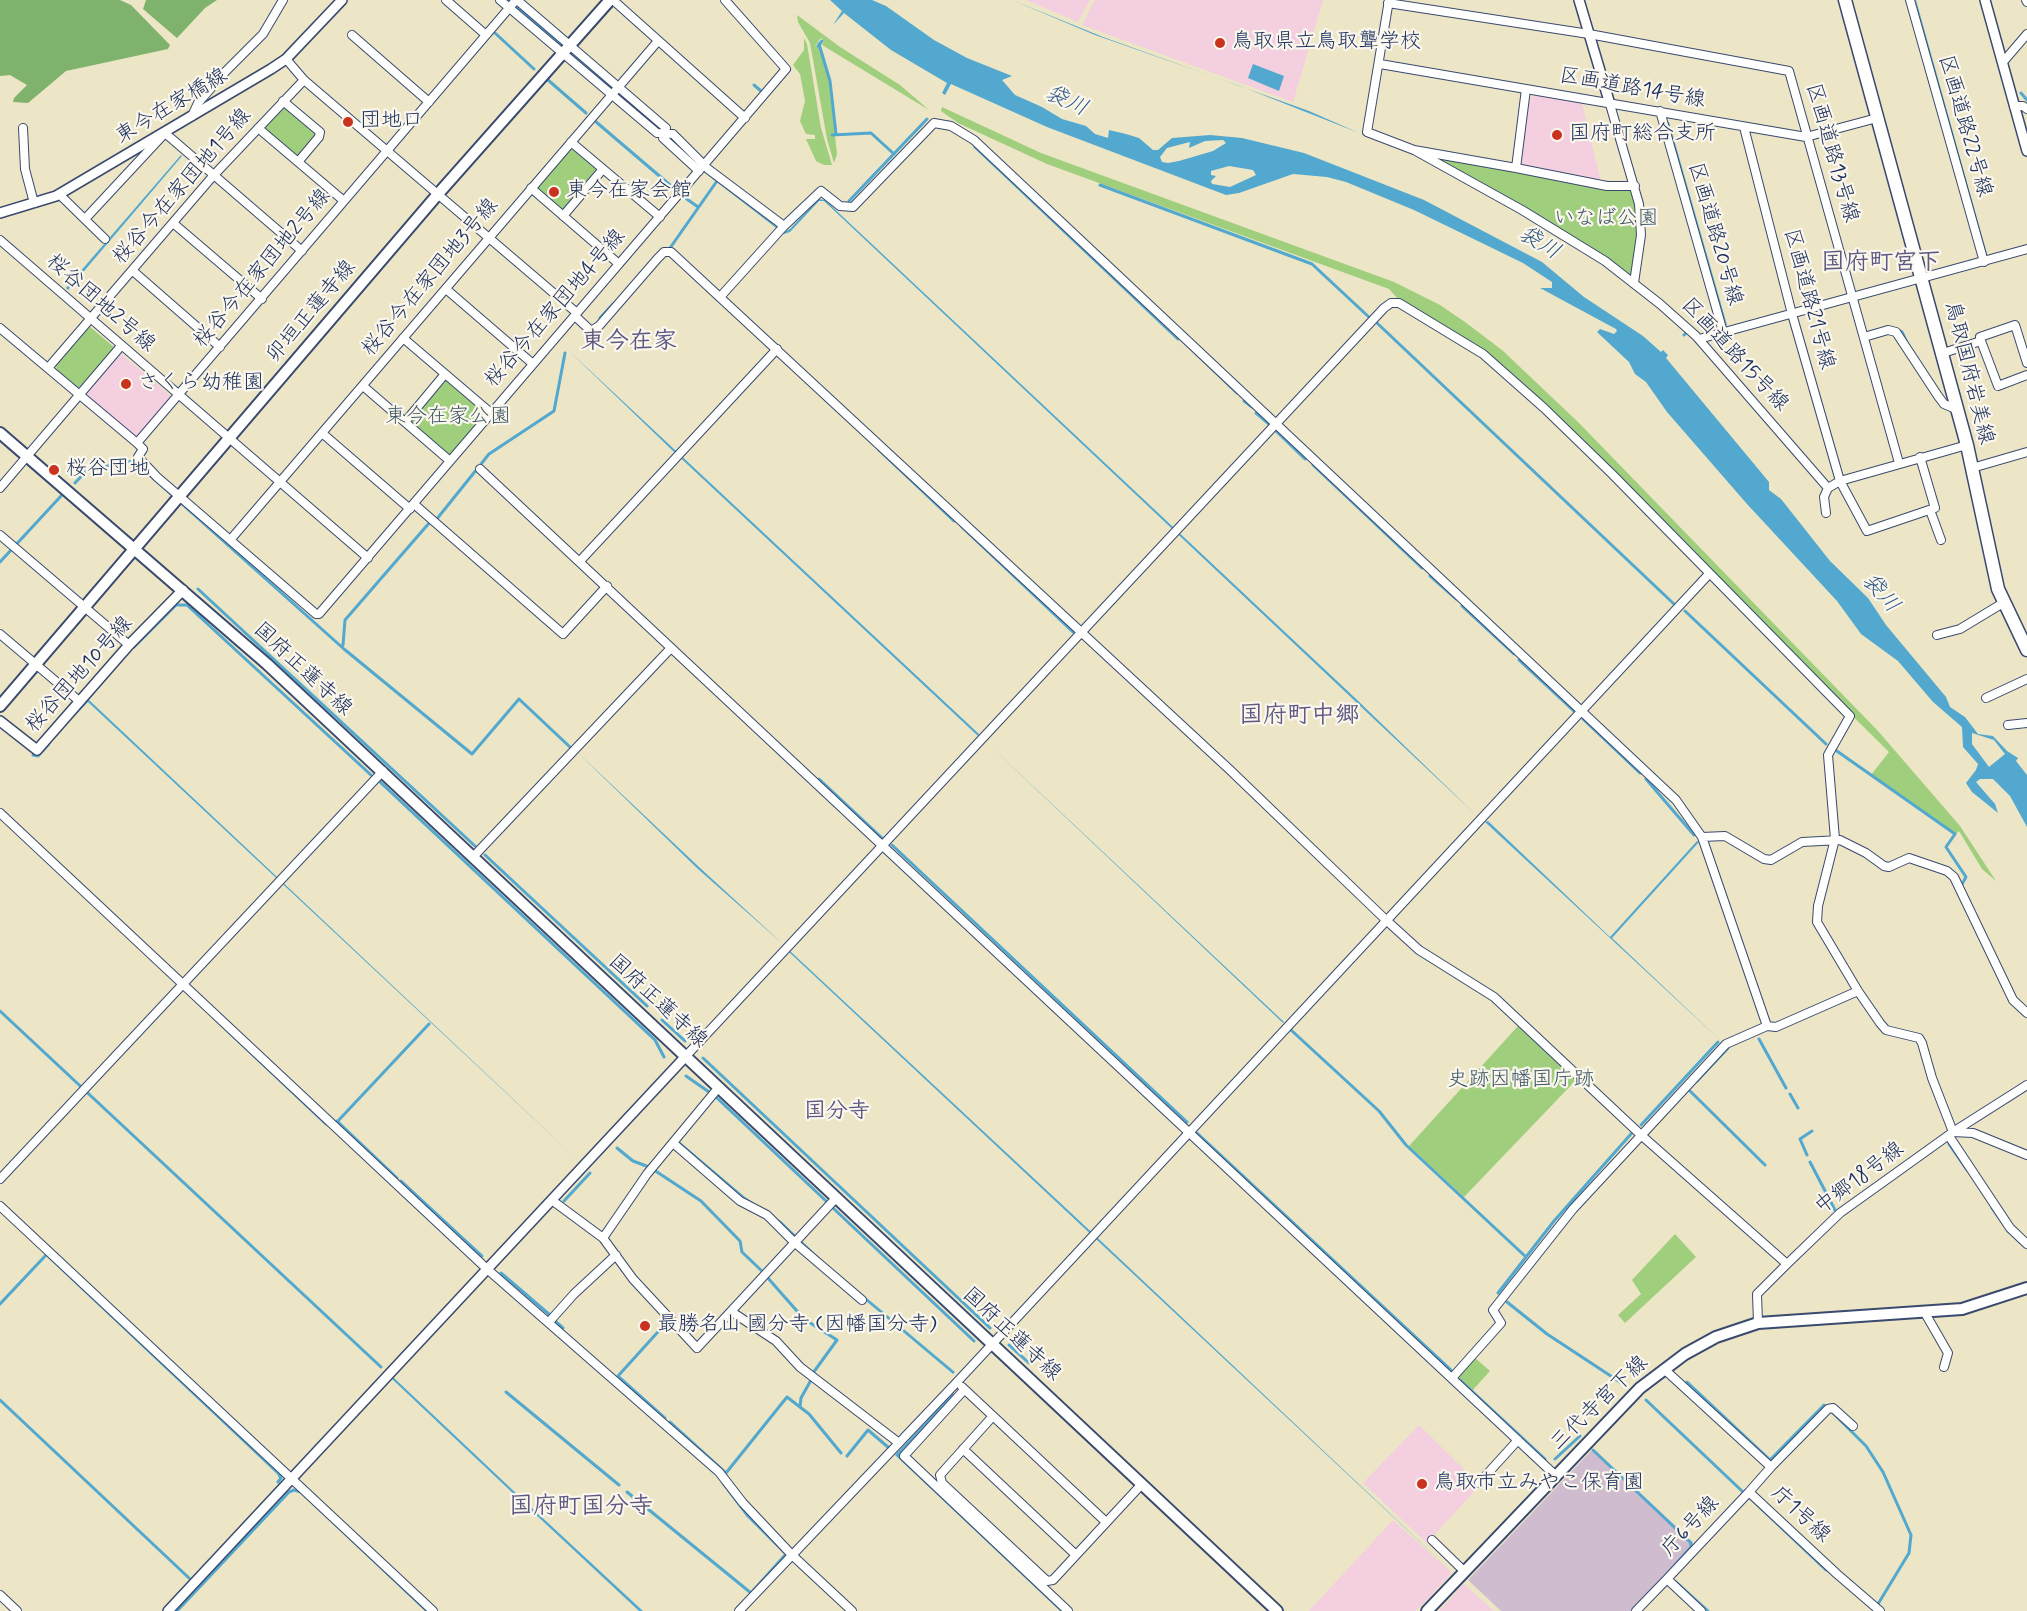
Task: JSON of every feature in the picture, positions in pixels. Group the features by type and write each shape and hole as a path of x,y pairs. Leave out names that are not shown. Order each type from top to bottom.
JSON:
{"main road":[{"name":"鳥取国府岩美線","path":"1845,0 1958,410 2003,603 2023,632 2027,650"},
{"name":"卯垣正蓮寺線","path":"0,706 565,48 614,2"},
{"name":"国府正蓮寺線","path":"0,433 183,590 383,771 1277,1611"},
{"name":"三代寺宮下線","path":"1427,1611 1640,1388 1664,1369 1716,1337 1758,1323 1962,1310 2027,1288"}],"street":[{"path":"192,116 198,103 263,34 283,0"},
{"name":"東今在家橋線","path":"2,210 34,203 59,194 286,59 342,0"},
{"path":"446,0 486,34"},
{"path":"500,0 618,86 666,128 664,132"},
{"path":"516,0 611,94 657,133 673,134 702,167 784,226"},
{"name":"桜谷今在家団地2号線","path":"137,443 516,0"},
{"path":"614,2 627,0"},
{"name":"桜谷今在家団地4号線","path":"137,443 143,449 138,457 180,497 316,614 319,614 786,69 725,0"},
{"path":"1579,0 1635,186 1641,235 1634,283"},
{"name":"区画道路22号線","path":"1910,0 1984,262"},
{"path":"1985,0 2027,151"},
{"path":"1388,1 1380,63 1367,132 1414,150 1607,186 1635,186"},
{"name":"区画道路13号線","path":"1388,1 1589,34 1789,71 1899,463"},
{"path":"614,2 745,118"},
{"path":"2003,62 2027,34"},
{"path":"352,35 429,102"},
{"name":"桜谷今在家団地3号線","path":"231,539 658,41"},
{"path":"286,59 304,80 489,237 591,331 599,326 664,252 671,252 1230,770 1419,950 1494,997 1641,1135 1787,1264"},
{"name":"区画道路14号線","path":"1380,63 1806,137 1877,118"},
{"name":"桜谷今在家団地1号線","path":"48,368 213,176 304,80"},
{"path":"1516,168 1526,89"},
{"path":"284,101 320,132 319,137 298,162"},
{"path":"2014,106 2023,106 2027,109"},
{"name":"区画道路20号線","path":"1660,111 1723,332"},
{"path":"721,296 784,226 820,191 840,206 853,207 934,123 951,126 974,140 1676,801 1702,837 1767,1026"},
{"name":"区画道路21号線","path":"1744,127 1792,314 1840,481 1867,531 1930,510"},
{"path":"23,128 25,169 34,203"},
{"path":"258,128 344,201"},
{"path":"85,219 165,133 302,251"},
{"path":"571,142 660,217"},
{"name":"区画道路15号線","path":"1414,150 1522,210 1605,261 1634,283 1699,339 1828,488"},
{"path":"563,216 603,169"},
{"path":"531,188 619,264"},
{"path":"59,194 105,239"},
{"path":"173,223 262,299"},
{"name":"桜谷団地2号線","path":"0,240 368,558"},
{"path":"1699,339 2027,249"},
{"path":"133,271 220,347"},
{"path":"446,289 533,364"},
{"path":"168,1611 487,1269 554,1201 1080,633 1391,303 1399,303 1483,354 1612,474 1850,716 1828,755 1835,839 1816,915 1858,992 1886,1030 1919,1038 1951,1134 2010,1228 2027,1244"},
{"path":"2027,363 2014,326 1980,337 1998,386 2027,375"},
{"path":"0,328 137,443"},
{"path":"1864,337 1888,330 1896,332 1944,404 1958,410"},
{"path":"403,338 491,413"},
{"path":"1943,353 1981,341"},
{"path":"0,488 121,346"},
{"path":"580,561 777,349"},
{"path":"405,422 445,374"},
{"path":"363,386 450,461"},
{"path":"322,433 563,634 607,586"},
{"path":"1826,513 1824,497 1828,488 1840,481 1967,445"},
{"path":"1972,468 2027,452"},
{"path":"1920,457 1935,508 1930,510 1941,540"},
{"path":"480,469 1555,1475"},
{"path":"0,535 129,645"},
{"path":"739,1611 957,1382 1709,574"},
{"name":"桜谷団地10号線","path":"0,721 37,750 78,700 183,590"},
{"path":"1937,635 1960,629 2003,603"},
{"path":"0,634 78,700"},
{"path":"473,857 671,648"},
{"path":"1986,698 2027,679"},
{"path":"2008,725 2027,723"},
{"path":"0,1179 383,771"},
{"path":"0,813 487,1269 719,1472 743,1503 792,1555 852,1611"},
{"path":"1702,837 1725,836 1764,859 1771,860 1802,842 1835,839 1866,852 1884,866 1889,867 1909,858 1937,866 1954,877 2013,1000 2027,1013"},
{"path":"1452,1378 1501,1323 1493,1310 1573,1209 1726,1044 1767,1026 1776,1027 1858,992"},
{"name":"中郷18号線","path":"1758,1323 1757,1294 1840,1213 1951,1134 2027,1085"},
{"path":"603,1238 647,1174 719,1087"},
{"path":"1951,1134 1973,1133 2027,1155"},
{"path":"673,1143 740,1201 767,1215 794,1242 862,1300"},
{"path":"554,1201 603,1238 633,1279 697,1348 836,1198"},
{"path":"0,1206 433,1611"},
{"path":"549,1322 574,1294 616,1255"},
{"path":"732,1312 776,1341 800,1366 899,1443"},
{"path":"1924,1313 1948,1353 1944,1366"},
{"name":"庁1号線","path":"1664,1369 1771,1467 1749,1492 1880,1611"},
{"path":"957,1382 1106,1522"},
{"path":"964,1389 904,1456 1068,1611"},
{"path":"1771,1467 1828,1409 1833,1408 1853,1426"},
{"path":"993,1416 940,1475 942,1483 1047,1581 1053,1580 1141,1485"},
{"path":"1479,1482 1518,1440"},
{"path":"963,1449 1076,1555"},
{"name":"庁6号線","path":"1701,1611 1667,1579 1749,1492"},
{"path":"1432,1540 1464,1570"},
{"path":"1636,1611 1667,1579"},
{"path":"0,1595 16,1611"}],"shaded area":[{"path":"1026,0 1090,0 1078,22"},
{"name":"鳥取県立鳥取聾学校","path":"1095,0 1323,0 1293,102 1082,25"},
{"name":"国府町総合支所","path":"1536,95 1582,103 1601,182 1520,167 1530,98"},
{"path":"120,353 172,397 140,435 133,435 88,396 86,391"},
{"name":"鳥取市立みやこ保育園","path":"1419,1425 1480,1485 1427,1543 1363,1483"},
{"path":"1593,1449 1693,1542 1693,1548 1633,1611 1501,1611 1468,1580"},
{"path":"1393,1520 1452,1573 1416,1611 1309,1611"},
{"path":"1464,1584 1494,1611 1439,1611"}],"green space":[{"path":"0,0 120,0 131,5 170,45 168,49 66,71 28,103 13,102 27,85 10,75 0,76"},
{"path":"146,0 217,0 205,8 177,38 143,9"},
{"path":"797,15 840,47 900,85 929,110 822,45 824,41 821,38 815,46 819,47 829,82 837,154 834,163 827,139 810,43 798,22"},
{"path":"804,38 807,44 821,128 832,165 824,165 816,161 806,139 815,139 815,135 806,134 800,121 805,101 800,74 793,65 804,50"},
{"path":"284,106 316,133 316,137 298,157 266,129 265,125"},
{"path":"942,107 1041,153 1394,282 1440,305 1465,322 1502,350 1578,422 1878,731 1960,826 1996,881 1982,869 1959,831 1956,834 1871,775 1889,752 1483,351 1399,300 1389,289 1047,164 958,123 941,111"},
{"path":"570,150 574,150 599,170 563,211 538,190 538,187"},
{"name":"いなば公園","path":"1444,159 1633,189 1639,227 1632,274 1628,276 1576,238 1442,162"},
{"path":"89,326 115,348 82,388 77,387 57,371 56,365"},
{"name":"東今在家公園","path":"444,379 483,412 484,417 452,454 448,454 410,421"},
{"name":"史跡因幡国庁跡","path":"1518,1026 1577,1079 1464,1197 1409,1146"},
{"path":"1675,1234 1696,1257 1625,1323 1618,1315 1641,1294 1632,1280"},
{"path":"1474,1357 1490,1371 1471,1392 1458,1376"}],"water":[{"path":"505,0 513,0 784,232 790,229 818,199 825,200 1353,696 1476,815 824,201 819,201 790,232 784,234 705,173"},
{"path":"830,0 872,0 886,6 934,40 967,58 1012,76 1002,80 1015,95 1062,119 1086,126 1095,134 1108,138 1109,130 1126,134 1139,138 1153,150 1158,150 1172,138 1210,135 1242,138 1304,153 1424,200 1542,262 1584,297 1668,355 1666,358 1769,482 1769,490 1781,499 1830,561 1868,598 1886,625 1946,697 1950,707 1965,717 1978,734 1993,736 2007,751 2018,758 2016,761 2027,775 2027,827 2010,796 1993,779 1980,779 1976,782 1995,804 1998,813 1972,792 1966,783 1978,764 1963,747 1962,727 1933,702 1898,661 1861,634 1837,601 1747,504 1667,412 1646,382 1635,374 1629,362 1597,332 1600,329 1614,334 1616,329 1540,288 1552,288 1552,282 1523,263 1414,210 1346,182 1327,177 1293,174 1239,193 1226,195 1047,127 951,84 945,95 942,93 947,83 891,50 844,13 833,25 842,11","holes":["1223,140 1226,143 1213,151 1179,161 1162,162 1160,157 1167,148 1190,142 1189,148 1205,141","1229,166 1253,170 1256,175 1230,187 1212,184 1211,181 1216,176 1211,175 1211,171","1972,733 1994,740 2005,754 1989,767 1972,744"]},
{"path":"1012,0 1103,37 1212,76 1095,35"},
{"path":"1916,0 1987,254 1985,253"},
{"path":"1253,64 1284,76 1279,91 1248,78"},
{"path":"1246,88 1309,111 1359,133"},
{"path":"1669,122 1727,325 1725,326 1667,123"},
{"path":"182,156 68,290 66,288"},
{"path":"568,350 979,734 978,736 672,450"},
{"path":"134,646 89,700 580,1162 88,702 45,747"},
{"path":"985,741 1284,1022 1283,1023"},
{"path":"576,751 699,867 784,945 698,869"},
{"path":"1488,821 1610,937 1697,841 1699,842 1612,938 1720,1040 1485,822"},
{"path":"789,952 1085,1226 1452,1572"},
{"path":"679,1141 745,1197 781,1221 825,1263 955,1372 953,1374 677,1143"},
{"path":"393,1377 643,1611 639,1611 518,1498 392,1379"},
{"path":"953,1393 955,1395 902,1451 900,1457 1063,1611 1060,1611 895,1455"}],"waterway":[{"path":"495,33 534,69"},
{"path":"818,46 822,41"},
{"path":"819,44 830,81 836,134"},
{"path":"548,80 586,113"},
{"path":"754,85 761,91"},
{"path":"2021,93 2027,100"},
{"path":"849,201 927,119"},
{"path":"595,121 677,191"},
{"path":"832,135 871,133 894,154"},
{"path":"975,147 1178,339"},
{"path":"670,248 717,181"},
{"path":"1100,185 1312,264 1371,319"},
{"path":"684,197 698,207"},
{"path":"600,318 613,304"},
{"path":"1377,323 1674,604"},
{"path":"1889,327 1902,332 1908,345"},
{"path":"1186,344 1237,393"},
{"path":"481,464 489,454 554,411 565,353"},
{"path":"1244,401 1252,407"},
{"path":"1256,413 1269,424"},
{"path":"1276,431 1305,459"},
{"path":"879,450 954,521"},
{"path":"75,483 87,470 134,461 344,649 472,754 519,699 571,748"},
{"path":"1313,465 1422,568"},
{"path":"436,520 477,469"},
{"path":"0,562 61,496"},
{"path":"343,645 345,620 430,522"},
{"path":"962,527 1073,632"},
{"path":"1430,576 1456,599"},
{"path":"198,589 475,846"},
{"path":"134,647 176,605 187,605 371,775"},
{"path":"1462,606 1514,654"},
{"path":"1685,611 1826,744"},
{"path":"1519,660 1575,712"},
{"path":"1583,719 1640,773"},
{"path":"33,755 38,756 48,745"},
{"path":"1834,749 1955,834 1946,847 1966,877 1961,886"},
{"path":"819,779 882,838"},
{"path":"1646,779 1694,835"},
{"path":"379,781 655,1040 664,1057"},
{"path":"892,845 1187,1122"},
{"path":"485,855 647,1006"},
{"path":"0,1011 381,1367"},
{"path":"216,1020 326,1124"},
{"path":"662,1020 685,1041"},
{"path":"337,1122 429,1024"},
{"path":"1291,1030 1379,1111 1406,1145 1526,1257"},
{"path":"1759,1039 1786,1088"},
{"path":"1641,1125 1718,1042"},
{"path":"1697,1081 1728,1048"},
{"path":"703,1058 990,1328"},
{"path":"686,1076 709,1092"},
{"path":"1689,1090 1765,1165"},
{"path":"1790,1094 1798,1108"},
{"path":"717,1098 826,1201"},
{"path":"337,1121 397,1178"},
{"path":"1807,1155 1800,1139 1812,1131"},
{"path":"1197,1133 1451,1370"},
{"path":"1498,1293 1554,1221 1631,1134"},
{"path":"1949,1144 1967,1170"},
{"path":"617,1148 633,1161 649,1167"},
{"path":"1810,1162 1835,1210"},
{"path":"654,1170 701,1201 740,1241 742,1252 764,1273"},
{"path":"564,1201 590,1173"},
{"path":"401,1181 482,1256"},
{"path":"833,1208 974,1341"},
{"path":"1992,1208 2009,1232"},
{"path":"0,1304 47,1254"},
{"path":"47,1255 278,1473 281,1478 278,1482"},
{"path":"501,1273 550,1315"},
{"path":"767,1277 804,1319 837,1340 813,1373"},
{"path":"1507,1302 1547,1334 1626,1386"},
{"path":"555,1321 563,1328"},
{"path":"665,1418 618,1376 666,1323"},
{"path":"1009,1345 1029,1363"},
{"path":"800,1407 801,1398 811,1380"},
{"path":"1460,1380 1545,1459"},
{"path":"1687,1382 1770,1460 1824,1405"},
{"path":"506,1392 619,1485"},
{"path":"670,1422 726,1473 787,1397 809,1414 841,1453"},
{"path":"0,1400 189,1578"},
{"path":"1646,1400 1742,1491"},
{"path":"1832,1412 1866,1446 1883,1472 1911,1535 1909,1553 1878,1604"},
{"path":"847,1456 868,1430 889,1448"},
{"path":"1555,1459 1580,1436"},
{"path":"1593,1450 1691,1543 1691,1547 1667,1574"},
{"path":"627,1492 751,1593 786,1554 748,1516 723,1483"},
{"path":"177,1611 289,1492 294,1490 301,1492 427,1611"},
{"path":"1751,1499 1826,1570"},
{"path":"1676,1582 1708,1611"}],"place":[{"name":"鳥取県立鳥取聾学校","path":"1220,43"},
{"name":"団地口","path":"348,122"},
{"name":"国府町総合支所","path":"1557,135"},
{"name":"東今在家会館","path":"554,192"},
{"name":"さくら幼稚園","path":"126,384"},
{"name":"桜谷団地","path":"54,470"},
{"name":"最勝名山 國分寺 (因幡国分寺)","path":"645,1326"},
{"name":"鳥取市立みやこ保育園","path":"1422,1484"}],"district":[{"name":"国府町宮下","path":"1881,264"},
{"name":"東今在家","path":"629,343"},
{"name":"国府町中郷","path":"1299,717"},
{"name":"国分寺","path":"837,1112"},
{"name":"国府町国分寺","path":"581,1508"}],"water label":[{"name":"袋川","path":"1066,102"},
{"name":"袋川","path":"1539,244"},
{"name":"袋川","path":"1880,594"}]}
